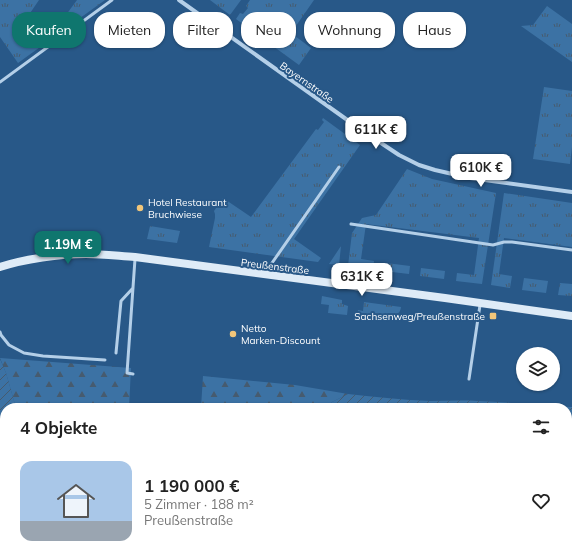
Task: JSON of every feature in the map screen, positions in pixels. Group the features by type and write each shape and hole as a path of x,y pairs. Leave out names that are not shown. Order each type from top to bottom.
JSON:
{"street":[{"name":"Bayernstraße","path":"179,0 387,148 409,160 435,170 470,178 572,192"},
{"name":"Preußenstraße","path":"0,267 31,260 72,255 92,254 136,257 572,316"}],"lane":[{"path":"0,82 112,0"},
{"path":"264,274 339,167"},
{"path":"351,224 493,244 512,242 572,250"},
{"path":"133,374 127,373 136,257"},
{"path":"116,353 121,301 133,288"},
{"path":"470,379 480,303"},
{"path":"0,332 9,345 24,353 43,356 105,360"}],"green space":[{"path":"0,0 39,0 31,12 12,12 12,48 39,48 18,63 0,37"},
{"path":"77,0 105,0 86,14 86,12 68,12"},
{"path":"210,0 241,0 232,12 226,12"},
{"path":"250,0 314,0 306,12 304,12 296,26 296,12 245,12 248,8 246,6"},
{"path":"547,6 572,24 572,62 521,26 533,25"},
{"path":"241,13 241,23 236,19"},
{"path":"296,37 304,43 304,48 311,48 299,65 276,48 296,48"},
{"path":"544,87 572,91 572,147 570,164 533,159"},
{"path":"323,118 360,145 294,239 321,258 318,262 209,247 215,218 214,211 223,198 251,217 316,129 318,130 324,122 322,120"},
{"path":"407,169 432,179 496,193 482,284 456,281 457,273 474,275 479,238 366,224 361,259 374,261 373,270 348,266 352,233 362,218 376,215"},
{"path":"504,193 572,203 572,247 504,238 499,274 512,276 510,288 491,285"},
{"path":"150,226 180,231 177,243 147,239"},
{"path":"341,246 339,265 329,264"},
{"path":"386,263 410,266 409,274 384,271"},
{"path":"421,268 445,271 444,279 420,276"},
{"path":"524,278 548,281 546,293 522,290"},
{"path":"560,283 572,284 572,296 558,295"},
{"path":"322,296 342,300 342,304 348,306 347,315 328,313 329,305 321,304"},
{"path":"364,302 401,307 397,314 384,314 383,320 357,317 358,310 363,311"},
{"path":"0,358 131,368 129,403 15,403"},
{"path":"0,359 6,373 15,403 0,403"},
{"path":"203,376 295,385 348,394 331,403 201,403"},
{"path":"348,394 421,401 513,403 331,403"}],"place":[{"name":"Hotel Restaurant Bruchwiese","path":"140,208"},
{"name":"Sachsenweg/Preußenstraße","path":"493,316"},
{"name":"Netto Marken-Discount","path":"233,334"}]}
